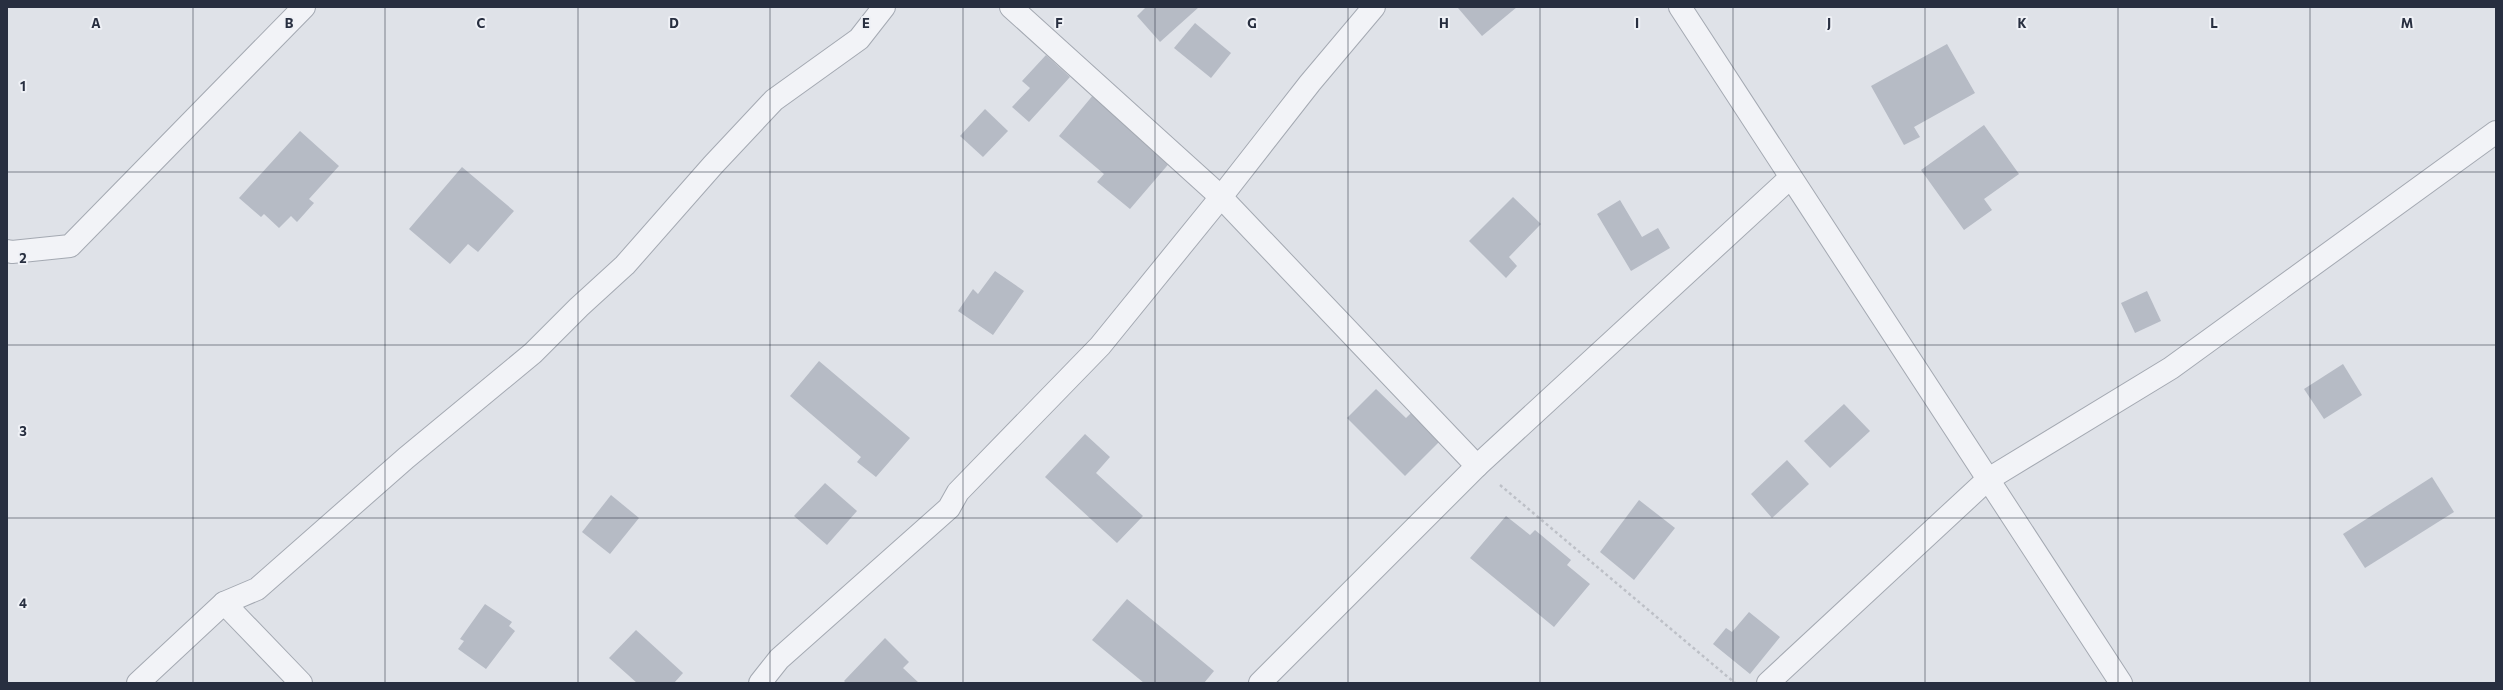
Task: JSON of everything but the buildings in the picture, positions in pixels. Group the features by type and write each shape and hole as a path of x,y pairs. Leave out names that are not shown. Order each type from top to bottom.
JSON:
{"street":[{"path":"7,251 12,252 70,246 304,7"},
{"path":"138,683 224,603 257,589 406,458 532,353 625,265 713,165 774,100 859,39 884,7"},
{"path":"1011,7 1221,197 1477,466"},
{"path":"760,683 779,659 949,508 958,492 1100,346 1221,197 1310,83 1374,7"},
{"path":"1680,7 1987,480 2121,683"},
{"path":"1768,683 1987,480 2171,368 2496,132"},
{"path":"1260,683 1477,466 1790,178"},
{"path":"224,603 301,683"}],"path":[{"path":"1477,466 1735,683"}]}
